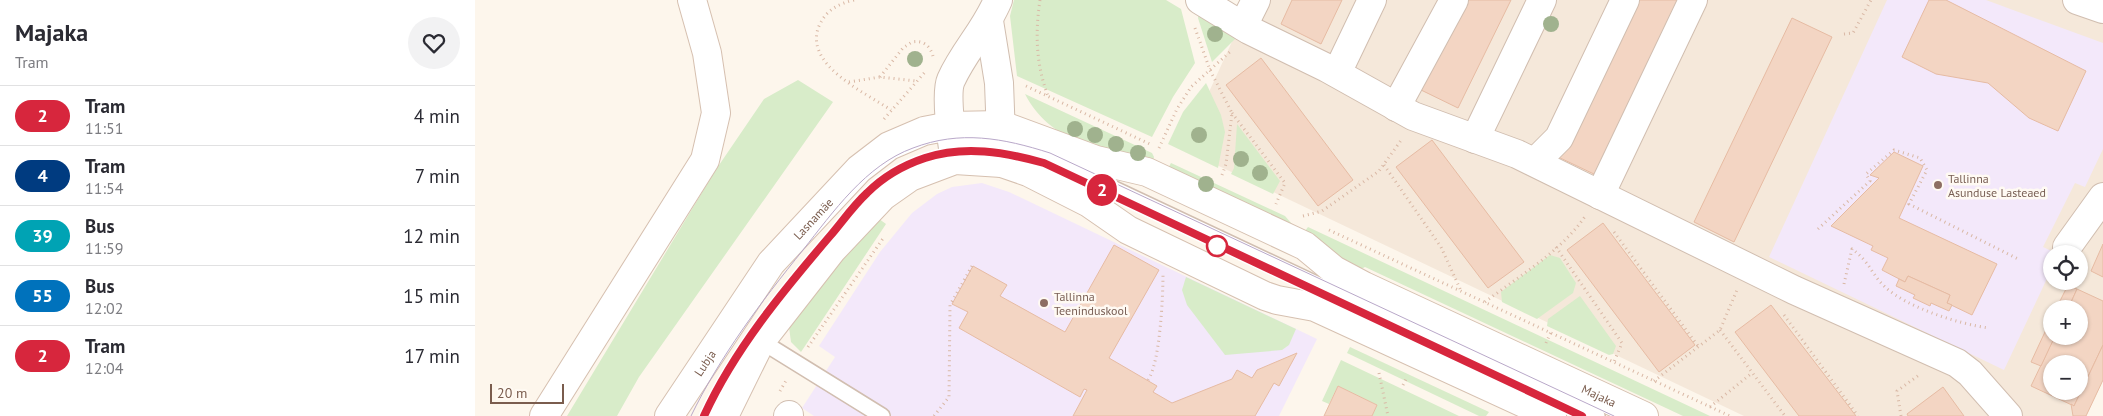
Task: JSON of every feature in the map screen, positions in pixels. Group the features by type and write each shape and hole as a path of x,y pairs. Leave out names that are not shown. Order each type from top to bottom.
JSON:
{"street":[{"path":"544,416 705,160 716,113 707,53 692,0"},
{"path":"1246,28 1256,0"},
{"path":"1337,73 1372,0"},
{"path":"1401,118 1454,0"},
{"path":"1475,139 1542,0"},
{"path":"1535,162 1559,138 1625,0"},
{"path":"1600,195 1693,0"},
{"path":"2077,0 2103,9"},
{"path":"724,416 761,341 832,250 883,196 952,143 950,81 993,11"},
{"path":"993,11 1002,144"},
{"path":"1197,12 1246,28 1337,73 1401,118 1413,116 1535,162 1778,282 1957,363 1970,373 2008,416"},
{"name":"Lasnamäe","path":"710,354 771,263 859,169 889,146 925,131 952,143"},
{"name":"Majaka","path":"952,143 1002,144 1096,160 1147,172 1305,246 1334,270 1364,286 1644,416"},
{"name":"Majaka","path":"952,143 1002,144 1068,191 1128,230 1265,296 1315,307 1552,416"},
{"path":"2068,245 2103,197"},
{"name":"Lubja","path":"669,416 710,354 747,342 761,341"}],"lane":[{"path":"1002,144 1076,171 1597,416"},
{"path":"761,341 882,416"}],"path":[{"path":"854,0 833,8 825,15 818,29 817,51 828,66 859,93 873,98 891,110 931,65 930,48 921,42 912,42 903,48 880,77"},
{"path":"1040,0 1036,49 1041,78 1048,97"},
{"path":"1844,34 1853,33 1871,0"},
{"path":"1197,12 1210,70 1232,113 1285,183 1275,204"},
{"path":"1159,148 1173,117 1191,87 1234,49 1246,28"},
{"path":"848,82 880,77 916,82"},
{"path":"1019,83 1166,151"},
{"path":"1221,178 1226,164 1232,113"},
{"path":"1311,221 1302,217 1322,211 1379,171 1384,165 1401,118"},
{"path":"1818,229 1870,181 1866,174 1894,150 1921,158 1927,170 1909,204 2018,259"},
{"path":"1384,165 1441,247 1461,292"},
{"path":"1213,174 1229,182"},
{"path":"1485,302 1556,247 1579,225 1600,195"},
{"path":"1268,201 1284,208"},
{"path":"1611,228 1698,346"},
{"path":"1328,229 1730,416"},
{"path":"785,408 796,364 889,230"},
{"path":"1556,247 1622,343 1614,362"},
{"path":"1842,292 1852,249 1868,262 1885,287 1901,297 1941,317 1966,325 1989,328"},
{"path":"934,416 949,397 950,305 972,266"},
{"path":"1148,380 1154,368 1158,343 1163,266"},
{"path":"1654,381 1719,330 1738,286 1752,269"},
{"path":"1778,282 1772,299 1858,416"},
{"path":"1719,330 1785,416"},
{"path":"1901,416 1897,391 1930,367 1936,354"},
{"path":"1379,373 1388,416"},
{"path":"1710,407 1752,373"}],"shaded area":[{"path":"1251,0 2103,0 2103,370 2082,416 1744,416 1183,149"},
{"name":"Tallinna Asunduse Lasteaed","path":"1887,0 1986,0 2103,43 2103,149 2085,187 2075,183 2043,245 2043,287 2004,370 1769,257"},
{"name":"Tallinna Teeninduskool","path":"982,183 1009,192 1317,339 1279,416 814,416 802,408 835,357 819,346 880,252 912,213 937,194 952,187"}],"green space":[{"path":"1014,0 1166,0 1181,9 1195,63 1173,97 1152,137 1017,76 1010,16"},
{"path":"1199,13 1240,34 1212,62 1198,18"},
{"path":"798,80 833,102 639,377 617,416 567,416 715,171 764,99"},
{"path":"1206,83 1221,115 1225,132 1218,168 1168,144 1183,112"},
{"path":"1025,94 1152,153 1154,157 1152,166 1097,149 1063,134 1036,111"},
{"path":"1237,124 1280,181 1273,194 1231,174 1234,168"},
{"path":"1171,163 1285,216 1292,224 1289,229 1166,172"},
{"path":"875,216 886,224 801,352 791,342 789,327"},
{"path":"1308,227 1710,416 1683,416 1365,267 1353,273 1302,235"},
{"path":"1550,255 1560,258 1576,283 1573,293 1537,319 1502,302 1501,292"},
{"path":"1186,277 1296,329 1289,345 1282,350 1225,355 1187,305 1182,290"},
{"path":"1580,296 1616,346 1613,354 1609,355 1547,326 1548,319"},
{"path":"1350,347 1489,412 1486,416 1479,416 1347,353"},
{"path":"1341,360 1459,416 1372,416 1377,405 1338,386 1329,404 1322,401"}],"building":[{"path":"1292,0 1342,0 1321,44 1281,24"},
{"path":"1462,0 1511,0 1458,108 1419,89"},
{"path":"1631,0 1681,0 1596,175 1556,156"},
{"path":"1929,0 1946,0 2086,71 2058,131 2029,118 1988,83 1936,74 1902,57"},
{"path":"1792,18 1832,37 1734,242 1694,222"},
{"path":"1261,58 1353,180 1318,206 1226,85"},
{"path":"1432,140 1524,262 1488,288 1396,167"},
{"path":"1894,152 1923,166 1899,218 1997,264 1972,315 1947,303 1950,295 1908,276 1905,282 1882,270 1888,258 1871,250 1873,246 1831,226 1879,178 1870,175"},
{"path":"1603,223 1695,345 1659,372 1567,250"},
{"path":"2103,244 2103,277 2091,271"},
{"path":"1114,245 1159,270 1109,358 1157,386 1153,392 1172,403 1232,379 1237,370 1252,378 1257,370 1297,353 1279,386 1274,383 1255,416 1073,416 1087,390 1084,389 1080,397 959,328 968,312 952,304 973,266 1007,285 1000,296 1065,332"},
{"path":"1908,276 1950,295 1947,303 1952,305 1949,311 1931,303 1930,306 1913,298 1915,295 1896,286 1899,279 1905,282"},
{"path":"2066,290 2077,290 2072,300 2060,300"},
{"path":"2077,290 2103,301 2103,345 2088,377 2088,355 2046,355 2051,345 2088,345 2088,300 2072,300"},
{"path":"1771,305 1856,416 1799,416 1735,332"},
{"path":"2043,336 2043,345 2051,345 2046,355 2043,355 2041,366 2031,362"},
{"path":"2103,345 2103,380 2086,416 2073,416 2071,404 2074,406 2077,400 2088,400 2088,377"},
{"path":"2043,361 2043,392 2031,386"},
{"path":"1338,386 1377,405 1372,416 1324,416"},
{"path":"1943,387 1964,416 1908,416 1907,414"},
{"path":"2061,400 2077,400 2074,406"}],"tram line":[{"path":"691,416 715,372 742,330 826,220 852,191 880,166 913,148 930,142 965,138 998,140 1050,153 1614,416"},
{"name":"2","path":"704,416 713,397 747,342 805,266 866,193 889,175 909,164 953,151 981,150 1010,154 1044,163 1582,416"},
{"path":"704,416 730,368 761,322 852,209 873,187 894,172 925,158 940,154 970,151 1014,156 1044,163 1581,416"}],"place":[{"name":"Tallinna Asunduse Lasteaed","path":"1938,185"},
{"name":"Tallinna Teeninduskool","path":"1044,303"}]}
